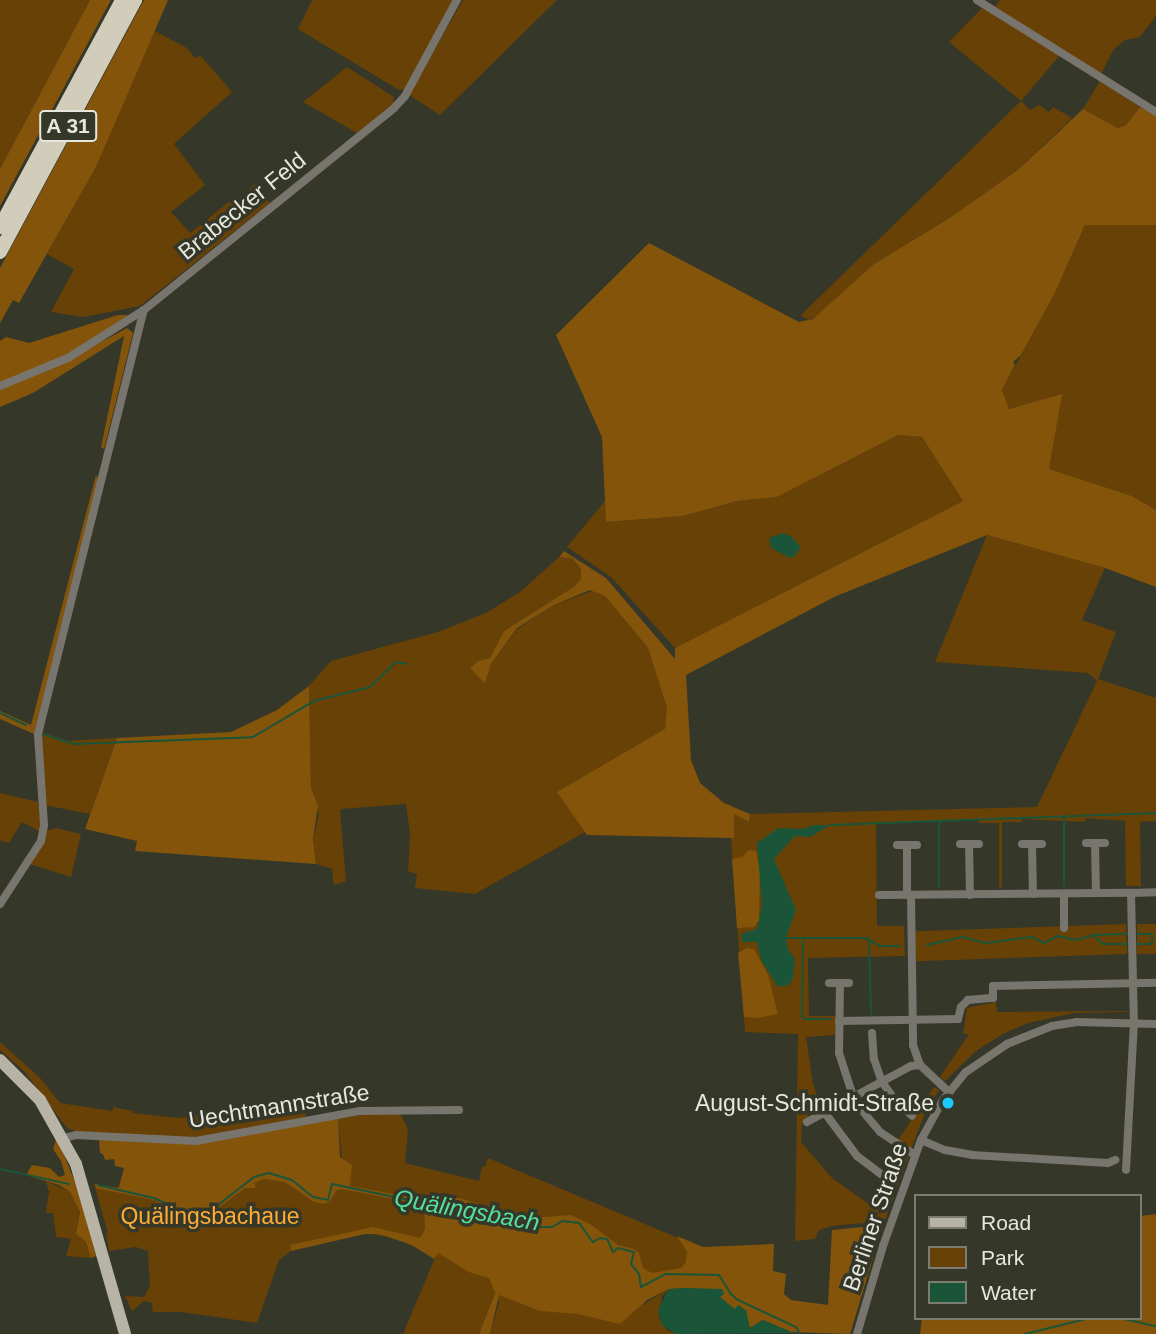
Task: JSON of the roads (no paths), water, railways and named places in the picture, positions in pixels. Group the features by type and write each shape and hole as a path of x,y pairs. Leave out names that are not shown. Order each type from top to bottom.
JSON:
{"highway":[{"name":"A 31","path":"0,227 122,0"},
{"name":"A 31","path":"0,252 135,0"}],"main road":[{"path":"0,1059 40,1100 64,1138 83,1185 125,1334"}],"street":[{"name":"Brabecker Feld","path":"0,386 68,358 144,310 394,108 405,96 457,0"},
{"path":"977,0 1156,112"},
{"path":"0,904 41,841 44,825 38,734 144,310"},
{"path":"1086,843 1100,843 1096,893"},
{"path":"970,895 964,844 979,844"},
{"path":"1022,844 1042,844"},
{"path":"1032,844 1033,894"},
{"path":"897,845 917,845"},
{"path":"907,845 913,1045 920,1065 949,1092"},
{"path":"879,895 1156,892"},
{"path":"1126,1170 1134,1023 1131,893"},
{"path":"1064,894 1064,928"},
{"path":"829,983 845,983 839,1021 839,1053 854,1098 880,1132 915,1156"},
{"path":"839,1021 958,1019 966,1002 993,998 993,986 1156,984"},
{"name":"Berliner Straße","path":"857,1334 921,1140 949,1092 976,1063 990,1054 1052,1026 1076,1022 1134,1023"},
{"path":"1134,1023 1156,1024"},
{"path":"872,1032 874,1059 882,1082 895,1100 912,1116"},
{"path":"807,1122 914,1065 920,1065"},
{"name":"Uechtmannstraße","path":"64,1138 76,1135 196,1141 360,1111 459,1110"},
{"path":"825,1112 857,1156 888,1179"},
{"path":"921,1140 961,1154 1108,1163 1115,1160"}],"water":[{"path":"783,533 791,536 801,547 795,556 790,558 771,548 769,538"},
{"path":"815,825 830,825 810,837 795,836 774,859 796,910 786,938 788,950 795,958 793,978 789,985 778,987 761,960 757,942 742,942 741,934 757,929 762,904 757,843 778,828 802,829"},
{"path":"669,1289 722,1289 724,1294 720,1297 735,1309 738,1305 746,1310 750,1328 763,1320 800,1333 676,1334 662,1325 658,1310"}],"waterway":[{"path":"43,734 74,744 253,737 314,701 370,687 396,662 407,664"},
{"path":"0,713 26,725"},
{"path":"830,825 1156,813"},
{"path":"1064,818 1064,886"},
{"path":"939,821 939,887"},
{"path":"1093,935 1130,934"},
{"path":"1134,944 1152,944 1152,934 1136,934"},
{"path":"927,945 963,937 986,943 1032,937 1044,943 1058,936 1076,940 1093,935 1103,944 1129,944"},
{"path":"786,938 865,938 880,946 900,946"},
{"path":"869,938 871,1014"},
{"path":"803,941 802,1016 805,1019 830,1019"},
{"name":"Quälingsbach","path":"0,1169 69,1184"},
{"name":"Quälingsbach","path":"98,1185 154,1198 190,1215 213,1209 254,1177 269,1173 292,1180 313,1197 328,1200 332,1184 458,1210 474,1207 484,1209 487,1214 530,1224 531,1227 552,1227 563,1221 579,1223 593,1242 600,1238 607,1239 613,1252 618,1248 634,1252 631,1264 639,1274 641,1287 665,1274 719,1275 738,1300 796,1327 800,1334"},
{"path":"1025,1334 1082,1320"},
{"path":"1129,1320 1156,1326"}],"place":[{"name":"August-Schmidt-Straße","path":"948,1103"}],"park label":[{"name":"Quälingsbachaue","path":"210,1216"}]}
